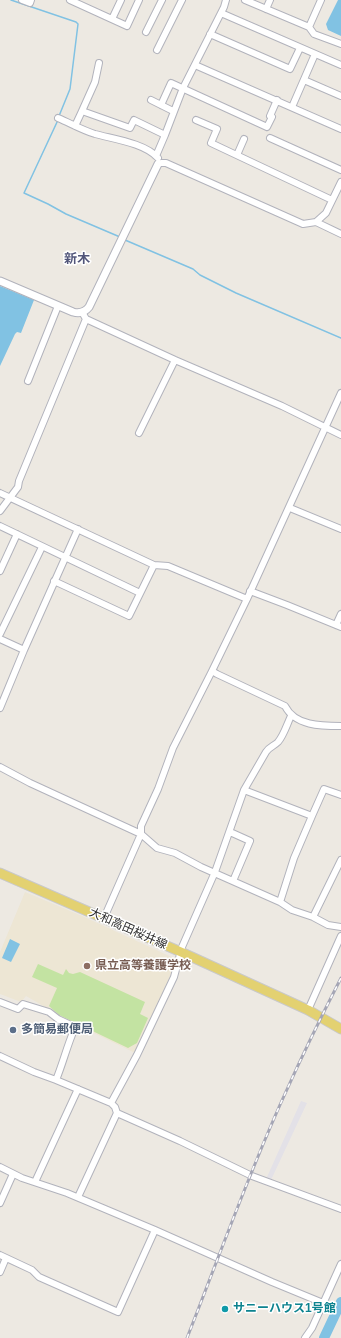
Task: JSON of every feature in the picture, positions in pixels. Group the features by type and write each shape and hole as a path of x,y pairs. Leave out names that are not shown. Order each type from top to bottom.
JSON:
{"main road":[{"name":"大和高田桜井線","path":"0,873 181,952 308,1010 341,1029"}],"street":[{"path":"22,0 30,3 31,0"},
{"path":"70,0 126,26 139,0"},
{"path":"112,19 121,0"},
{"path":"146,32 162,0"},
{"path":"157,50 182,0"},
{"path":"156,156 183,88 221,13 226,0"},
{"path":"266,9 270,0"},
{"path":"309,27 321,0"},
{"path":"249,1 309,27 314,34 341,44"},
{"path":"221,13 341,65"},
{"path":"210,34 290,69 300,48"},
{"path":"292,107 315,54"},
{"path":"75,126 95,82 99,63"},
{"path":"195,65 341,129"},
{"path":"304,80 341,96"},
{"path":"160,105 171,83 267,127 272,117 270,116 277,100"},
{"path":"151,100 173,111"},
{"path":"82,111 130,128 134,120 165,136"},
{"path":"58,118 96,134 128,142 156,156 160,163"},
{"path":"196,120 217,129 211,143 332,200"},
{"path":"270,138 341,170"},
{"path":"237,155 244,139"},
{"path":"160,163 166,163 303,224 316,222 326,213 341,182"},
{"path":"0,511 18,487 19,481 84,316 160,163"},
{"path":"316,222 341,234"},
{"path":"0,281 84,316 175,360 282,406 341,435"},
{"path":"28,381 58,306"},
{"path":"140,434 175,360"},
{"path":"104,918 140,834 141,826 158,789 173,748 247,599 290,508 341,393"},
{"path":"0,493 154,565 168,566 247,599"},
{"path":"290,508 341,529"},
{"path":"0,526 140,593"},
{"path":"0,708 54,581 78,530"},
{"path":"0,571 17,534"},
{"path":"0,634 42,547"},
{"path":"54,581 129,616 154,565"},
{"path":"250,591 338,626 341,614"},
{"path":"0,639 24,650"},
{"path":"212,671 285,706 291,716 304,722 318,726 341,726"},
{"path":"111,1104 137,1055 174,977 182,947 215,872 244,790 266,752 280,740 291,716"},
{"path":"0,767 30,783 140,834 157,848 175,853 201,867 280,902 292,910 313,917 328,925 341,926"},
{"path":"280,902 294,858 324,789 341,796"},
{"path":"244,790 312,816"},
{"path":"230,832 250,841 233,881"},
{"path":"313,917 341,860"},
{"path":"308,1010 341,936"},
{"path":"0,1002 18,1008 23,1004 49,1012 58,1019 73,1026 74,1030 56,1080"},
{"path":"0,1056 34,1072 78,1089 115,1107 117,1113 78,1197"},
{"path":"35,1182 78,1089"},
{"path":"117,1113 180,1141 252,1176 341,1209"},
{"path":"0,1167 22,1178 78,1197 323,1303"},
{"path":"0,1203 13,1174"},
{"path":"0,1255 32,1270 40,1277 118,1312 155,1230"},
{"path":"0,1272 6,1258"},
{"path":"305,1338 312,1328 341,1264"}],"shaded area":[{"name":"県立高等養護学校","path":"25,892 176,959 164,992 135,1053 73,1023 26,996 21,1002 0,994 0,952"},
{"path":"301,1101 307,1103 271,1180 267,1177"}],"green space":[{"path":"38,964 63,975 66,969 69,973 73,974 80,972 145,1002 140,1014 148,1018 137,1043 128,1048 59,1015 49,1006 57,988 32,977"}],"water":[{"path":"338,0 341,0 341,36 328,30 326,24"},
{"path":"0,286 34,300 21,333 17,332 15,334 0,366"},
{"path":"10,939 20,944 11,962 2,958"}],"waterway":[{"path":"11,0 76,22 78,24 70,89 59,116"},
{"path":"58,120 24,193 66,214 120,237"},
{"path":"125,240 193,269 200,275 236,293 341,338"},
{"path":"324,1338 341,1302"}],"railway":[{"path":"187,1338 271,1126 305,1051 341,978"}],"place":[{"name":"県立高等養護学校","path":"87,966"},
{"name":"多簡易郵便局","path":"13,1030"},
{"name":"サニーハウス1号館","path":"225,1309"}],"district":[{"name":"新木","path":"77,259"}]}
